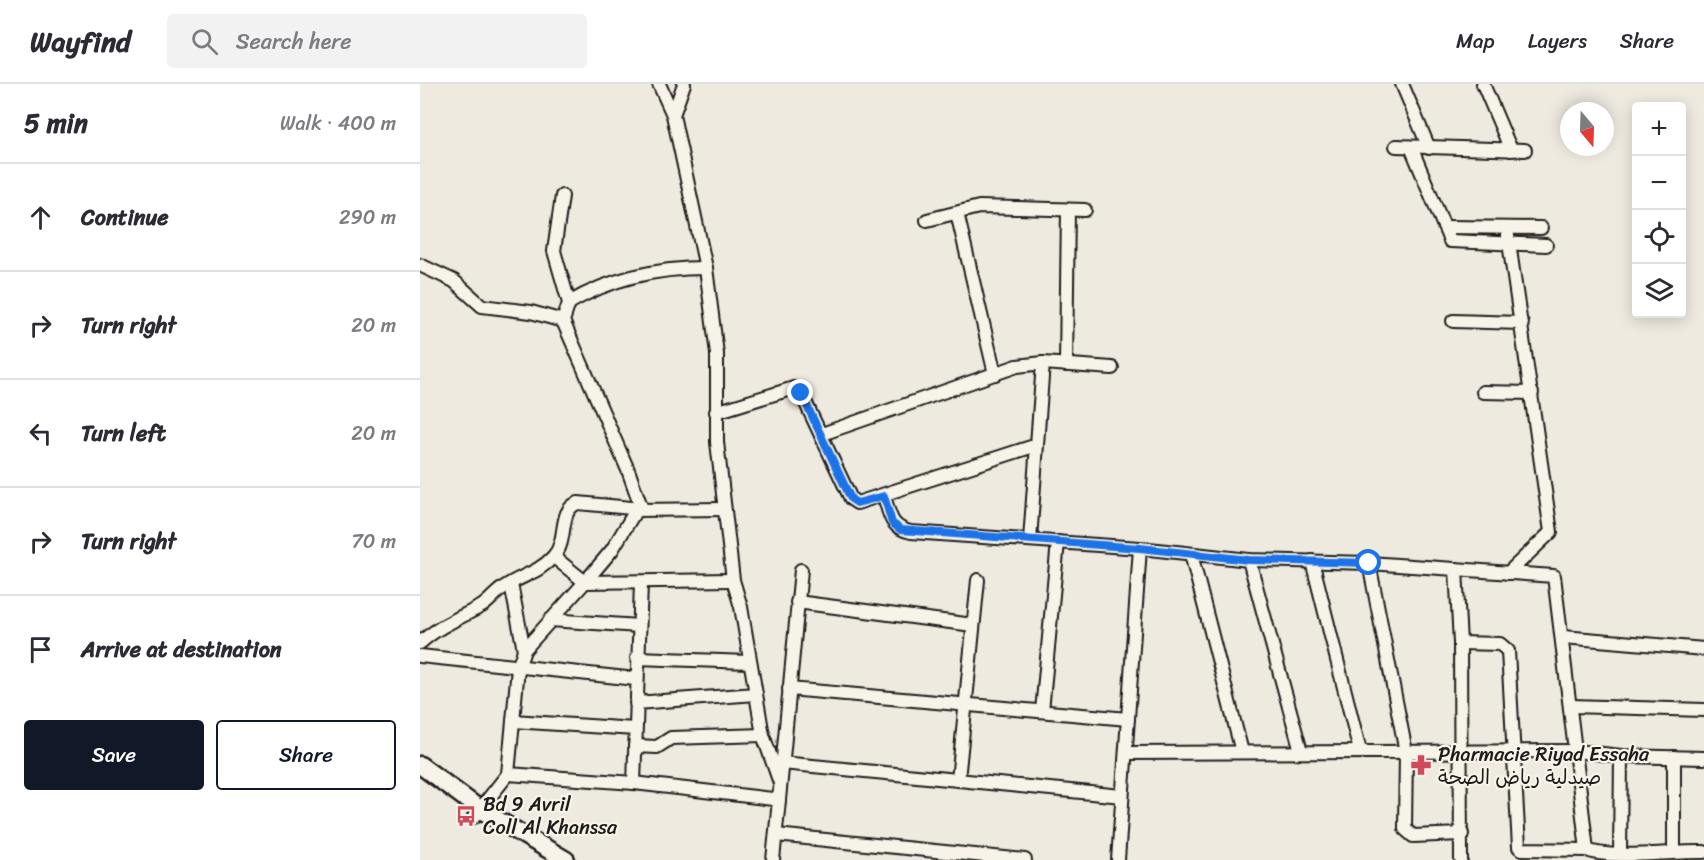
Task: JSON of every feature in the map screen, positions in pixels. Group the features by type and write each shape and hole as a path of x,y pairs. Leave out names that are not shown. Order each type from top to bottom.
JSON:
{"main road":[{"path":"420,765 477,814 566,860"},
{"path":"420,777 544,860"}],"street":[{"path":"659,84 673,115 706,268 717,354 716,412 724,509 733,580 741,607 763,735 780,783"},
{"path":"673,115 684,84"},
{"path":"1402,84 1429,147"},
{"path":"1483,84 1511,150"},
{"path":"1396,146 1525,150"},
{"path":"1411,147 1444,227 1454,243 1546,245"},
{"path":"562,196 554,251 569,303 563,321 628,470 642,509"},
{"path":"927,220 980,207 1085,210"},
{"path":"1066,365 1068,210"},
{"path":"957,213 995,374"},
{"path":"1444,227 1541,228"},
{"path":"1507,229 1551,532 1508,573"},
{"path":"420,266 454,280 482,306 531,312 563,321"},
{"path":"569,303 602,287 658,270 706,268"},
{"path":"1454,321 1522,323"},
{"path":"1030,540 1043,363"},
{"path":"822,434 1017,366 1043,363 1112,368"},
{"path":"716,412 794,388 801,393 851,499 857,503 1037,445"},
{"path":"1483,393 1532,393"},
{"path":"884,496 892,523 901,530 1140,548 1249,560 1369,563 1554,576 1587,850"},
{"path":"420,643 466,612 482,606 511,584 535,573 554,557 560,548 565,513 570,505 578,503 642,509 724,509"},
{"path":"477,814 508,774 518,668 524,650 612,550 633,512 642,509"},
{"path":"1042,711 1058,542"},
{"path":"1118,860 1140,548"},
{"path":"1191,554 1242,752"},
{"path":"554,557 585,582 733,580"},
{"path":"1249,560 1301,751"},
{"path":"1312,561 1360,751"},
{"path":"1369,563 1406,752 1405,830 1413,836 1462,834"},
{"path":"1456,569 1460,644 1461,860"},
{"path":"773,860 801,570"},
{"path":"958,780 978,580"},
{"path":"634,783 641,583"},
{"path":"511,584 524,650"},
{"path":"798,602 973,625"},
{"path":"550,621 639,626"},
{"path":"1563,637 1704,649"},
{"path":"1460,644 1500,644 1508,651 1519,847 1620,854 1674,850 1704,852"},
{"path":"420,656 636,679"},
{"path":"637,658 749,662"},
{"path":"789,689 1128,719"},
{"path":"636,703 756,694"},
{"path":"1571,706 1704,710"},
{"path":"513,721 635,729"},
{"path":"635,746 657,747 671,738 763,735"},
{"path":"1126,753 1576,751 1621,756 1704,758"},
{"path":"1620,854 1621,756"},
{"path":"1674,757 1674,850"},
{"path":"782,764 1122,796"},
{"path":"508,774 634,783 779,800"},
{"path":"776,835 1018,860"}],"place":[{"name":"Pharmacie Riyad Essaha صيدلية رياض الصحة","path":"1421,765"},
{"name":"Bd 9 Avril Coll Al Khanssa","path":"466,816"}],"route":[{"path":"801,393 851,499 857,503 884,496 892,523 901,530 1140,548 1249,560 1369,563"}]}
